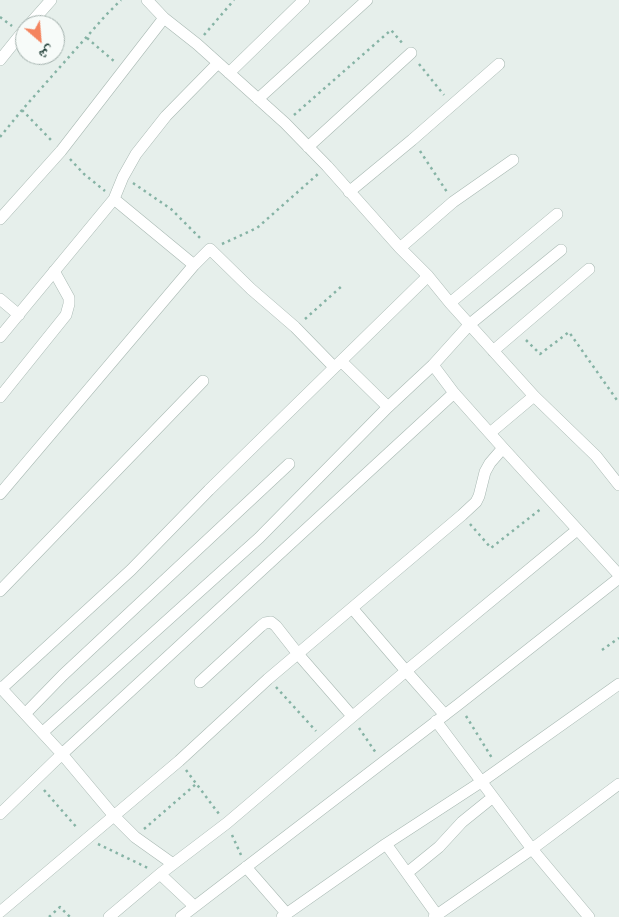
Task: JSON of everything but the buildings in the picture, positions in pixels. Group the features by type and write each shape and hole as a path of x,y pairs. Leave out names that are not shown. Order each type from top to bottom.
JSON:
{"street":[{"path":"38,15 51,0"},
{"path":"147,0 164,18 197,44 285,123 327,166 400,248 428,276 493,352 534,396 596,456 619,485"},
{"path":"230,73 304,0"},
{"path":"258,99 367,0"},
{"path":"0,219 61,151 164,18"},
{"path":"0,60 15,41"},
{"path":"308,147 411,53"},
{"path":"0,337 114,199 123,177 136,154 166,116 218,63"},
{"path":"349,192 453,106 499,64"},
{"path":"400,248 453,202 513,160"},
{"path":"114,199 194,265"},
{"path":"450,304 557,214"},
{"path":"0,494 194,265 210,249 252,290 388,407"},
{"path":"43,732 259,538 388,407 433,365 470,324 561,250"},
{"path":"493,352 589,269"},
{"path":"0,397 66,315 69,298 54,272"},
{"path":"173,864 136,837 114,816 43,732 1,687 131,570 215,483 428,276"},
{"path":"0,299 19,315"},
{"path":"181,917 459,704 619,576 454,393 433,365"},
{"path":"0,591 203,381"},
{"path":"0,814 62,754 454,393"},
{"path":"490,433 534,396"},
{"path":"0,912 179,761 268,679 462,515 476,502 485,472 503,448"},
{"path":"25,714 70,668 289,464"},
{"path":"109,917 160,874 227,823 352,716 577,530"},
{"path":"352,608 406,671 493,797 532,849 589,917"},
{"path":"200,682 260,626 265,623 273,624 352,716"},
{"path":"246,867 285,915 386,844 482,782 619,684"},
{"path":"386,844 435,916 532,849 619,784"},
{"path":"407,873 439,847 462,822 493,797"},
{"path":"160,874 194,906"}],"path":[{"path":"0,137 106,15 122,0"},
{"path":"197,44 234,0"},
{"path":"285,123 391,30 453,106"},
{"path":"86,38 124,69"},
{"path":"22,110 84,174 114,199"},
{"path":"412,140 453,202"},
{"path":"123,177 171,209 210,249 257,228 327,166"},
{"path":"295,327 343,285"},
{"path":"517,332 540,354 569,332 619,403"},
{"path":"462,515 491,548 551,501"},
{"path":"602,650 619,638"},
{"path":"268,679 324,741"},
{"path":"459,704 499,769"},
{"path":"352,716 382,762"},
{"path":"35,781 87,839 160,874"},
{"path":"136,837 196,784 227,823 246,867"},
{"path":"49,917 60,907 70,917"}]}
